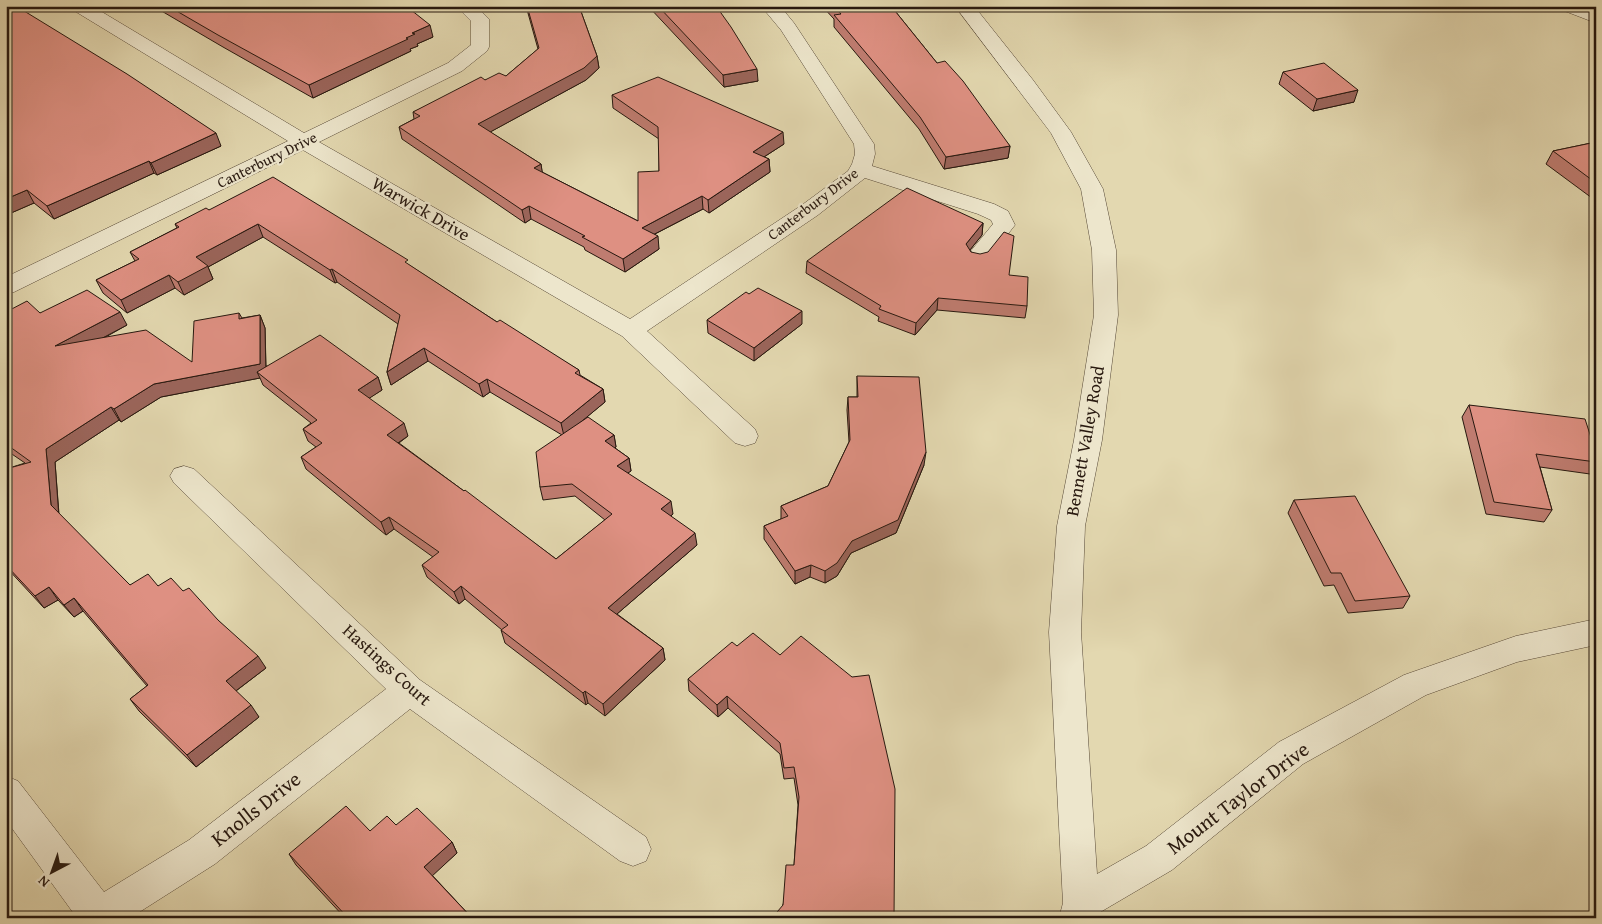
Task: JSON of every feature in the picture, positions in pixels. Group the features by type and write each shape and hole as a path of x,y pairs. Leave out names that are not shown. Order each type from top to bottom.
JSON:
{"street":[{"name":"Warwick Drive","path":"79,6 304,142 631,330 745,436"},
{"name":"Canterbury Drive","path":"9,283 304,142 455,67 480,47 480,19 465,6"},
{"name":"Canterbury Drive","path":"631,330 810,210 856,175 863,164 864,144 788,26 770,6"},
{"name":"Bennett Valley Road","path":"964,6 1026,84 1061,132 1092,189 1104,250 1106,315 1088,440 1071,526 1065,632 1080,910"},
{"path":"1568,6 1596,18"},
{"path":"860,169 986,209 1000,216 1004,225 978,257"},
{"name":"Hastings Court","path":"184,476 409,690 633,849"},
{"name":"Mount Taylor Drive","path":"1080,910 1159,858 1291,753 1415,685 1516,649 1596,632"},
{"name":"Knolls Drive","path":"98,917 202,852 409,690"},
{"path":"6,792 98,917"}],"building":[{"path":"6,6 16,6 127,74 216,133 151,163 149,161 47,206 27,190 6,199"},
{"path":"168,6 406,6 430,25 412,33 415,34 406,38 408,39 309,85"},
{"path":"527,6 579,6 597,56 584,68 478,124 541,164 534,168 638,221 638,172 659,171 658,127 612,95 658,77 783,132 753,152 769,159 708,200 702,196 642,228 658,236 623,259 529,206 522,210 399,127 420,116 413,112 481,77 485,80 499,73 506,76 539,48"},
{"path":"658,6 716,6 757,69 723,75"},
{"path":"834,6 891,6 937,63 945,61 963,81 1010,146 946,157 920,117 834,15 841,14"},
{"path":"1324,63 1358,90 1317,99 1283,72"},
{"path":"1596,142 1596,183 1553,151"},
{"path":"273,177 408,260 405,262 497,322 500,320 579,370 575,373 603,389 561,423 487,379 479,384 424,348 387,372 400,315 332,269 330,270 258,224 196,257 208,266 178,282 169,275 121,300 96,280 139,259 130,252 179,227 175,224 206,208 209,210"},
{"path":"907,188 983,223 966,244 971,252 980,254 988,252 1004,232 1014,236 1009,275 1028,277 1027,306 938,298 916,323 879,309 881,306 807,261"},
{"path":"758,288 802,311 754,348 707,320 746,292 749,294"},
{"path":"87,290 120,312 55,346 146,330 192,362 194,321 239,313 239,319 260,315 260,364 154,384 114,409 111,407 46,449 51,505 130,585 148,574 158,586 171,578 183,591 189,588 218,620 258,656 226,681 251,705 187,755 130,699 148,685 74,598 64,605 49,587 35,596 6,565 6,469 31,462 6,444 6,312 27,301 40,313"},
{"path":"320,335 378,377 358,390 404,423 387,435 465,490 556,559 612,514 572,484 540,487 536,452 588,417 614,435 605,441 629,458 617,466 671,501 661,509 695,533 608,608 663,648 603,704 585,691 583,693 501,630 508,625 461,586 454,592 422,565 439,552 389,517 381,522 301,457 322,443 303,429 317,420 257,372"},
{"path":"857,376 919,377 926,452 898,520 852,541 837,563 825,571 811,565 795,571 764,526 788,516 781,506 828,486 850,440 848,397 858,397"},
{"path":"1469,405 1585,419 1596,453 1596,462 1536,454 1552,510 1494,502"},
{"path":"1355,496 1410,596 1355,601 1341,573 1331,573 1294,500"},
{"path":"753,633 780,655 801,636 852,677 869,675 895,789 894,918 772,918 783,905 786,865 794,865 799,797 794,767 784,768 780,743 727,696 717,705 688,679 732,642 737,646"},
{"path":"346,806 370,831 387,816 396,825 417,808 452,842 424,867 472,918 348,918 289,854"}]}
